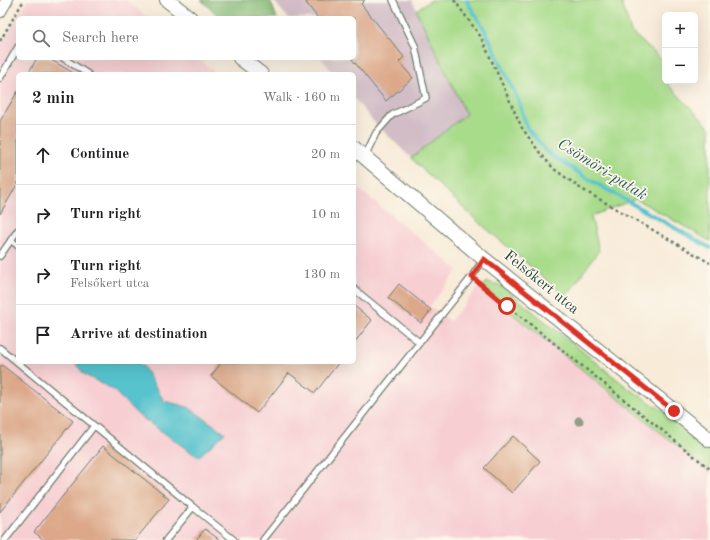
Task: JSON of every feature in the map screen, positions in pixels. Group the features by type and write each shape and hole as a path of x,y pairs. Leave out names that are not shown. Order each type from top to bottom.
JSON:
{"street":[{"path":"0,12 7,0"},
{"path":"167,0 187,16"},
{"path":"243,60 258,72"},
{"name":"Felsőkert utca","path":"359,152 484,259 710,440"}],"lane":[{"path":"359,152 392,115 426,98 415,46 394,0"},
{"path":"0,78 16,50"},
{"path":"65,60 85,72"},
{"path":"0,256 16,233"},
{"path":"11,240 16,244"},
{"path":"263,540 472,277 484,259"},
{"path":"356,291 419,342"},
{"path":"0,348 16,361"},
{"path":"19,364 234,540"},
{"path":"5,540 94,426"},
{"path":"166,540 193,507"}],"path":[{"path":"0,41 24,0"},
{"path":"454,0 481,37 522,128 554,169 580,188 710,263"},
{"path":"472,277 710,469"}],"shaded area":[{"path":"28,0 126,0 146,16 18,16"},
{"path":"273,0 412,0 466,114 411,158 372,120 356,100 356,72 332,72 323,60 356,60 356,16 286,16"},
{"path":"16,20 16,60 200,60 214,72 16,72 16,364 356,364 356,187 458,270 430,306 450,321 479,287 710,472 710,540 0,540 0,47"}],"green space":[{"path":"201,0 270,0 276,16 219,16"},
{"path":"431,0 621,0 631,32 662,59 662,84 668,84 710,128 710,241 636,199 591,216 599,250 566,297 474,218 411,158 466,114 416,10"},
{"path":"488,282 500,285 628,388 673,417 710,448 710,472 479,287"}],"water":[{"path":"76,364 140,364 164,401 188,407 225,433 198,457 137,414 112,389 85,375"}],"building":[{"path":"308,0 365,0 361,4 404,57 399,62 413,78 386,101 353,60 356,60 356,16 316,16 306,3 309,1"},
{"path":"36,60 51,60 72,72 29,72"},
{"path":"16,94 16,186 0,214 0,121"},
{"path":"399,284 431,310 421,323 388,298"},
{"path":"356,308 372,320 356,340"},
{"path":"220,364 337,364 315,393 289,373 257,413 211,376"},
{"path":"2,365 73,421 0,512 0,367"},
{"path":"513,436 540,461 512,493 484,468"},
{"path":"103,446 169,499 135,540 44,540 34,532"},
{"path":"205,529 220,540 196,540"}],"waterway":[{"name":"Csömöri-patak","path":"466,0 486,32 519,102 527,128 548,153 587,178 710,248"}],"route":[{"path":"507,306 472,277 484,259 674,411"}]}
